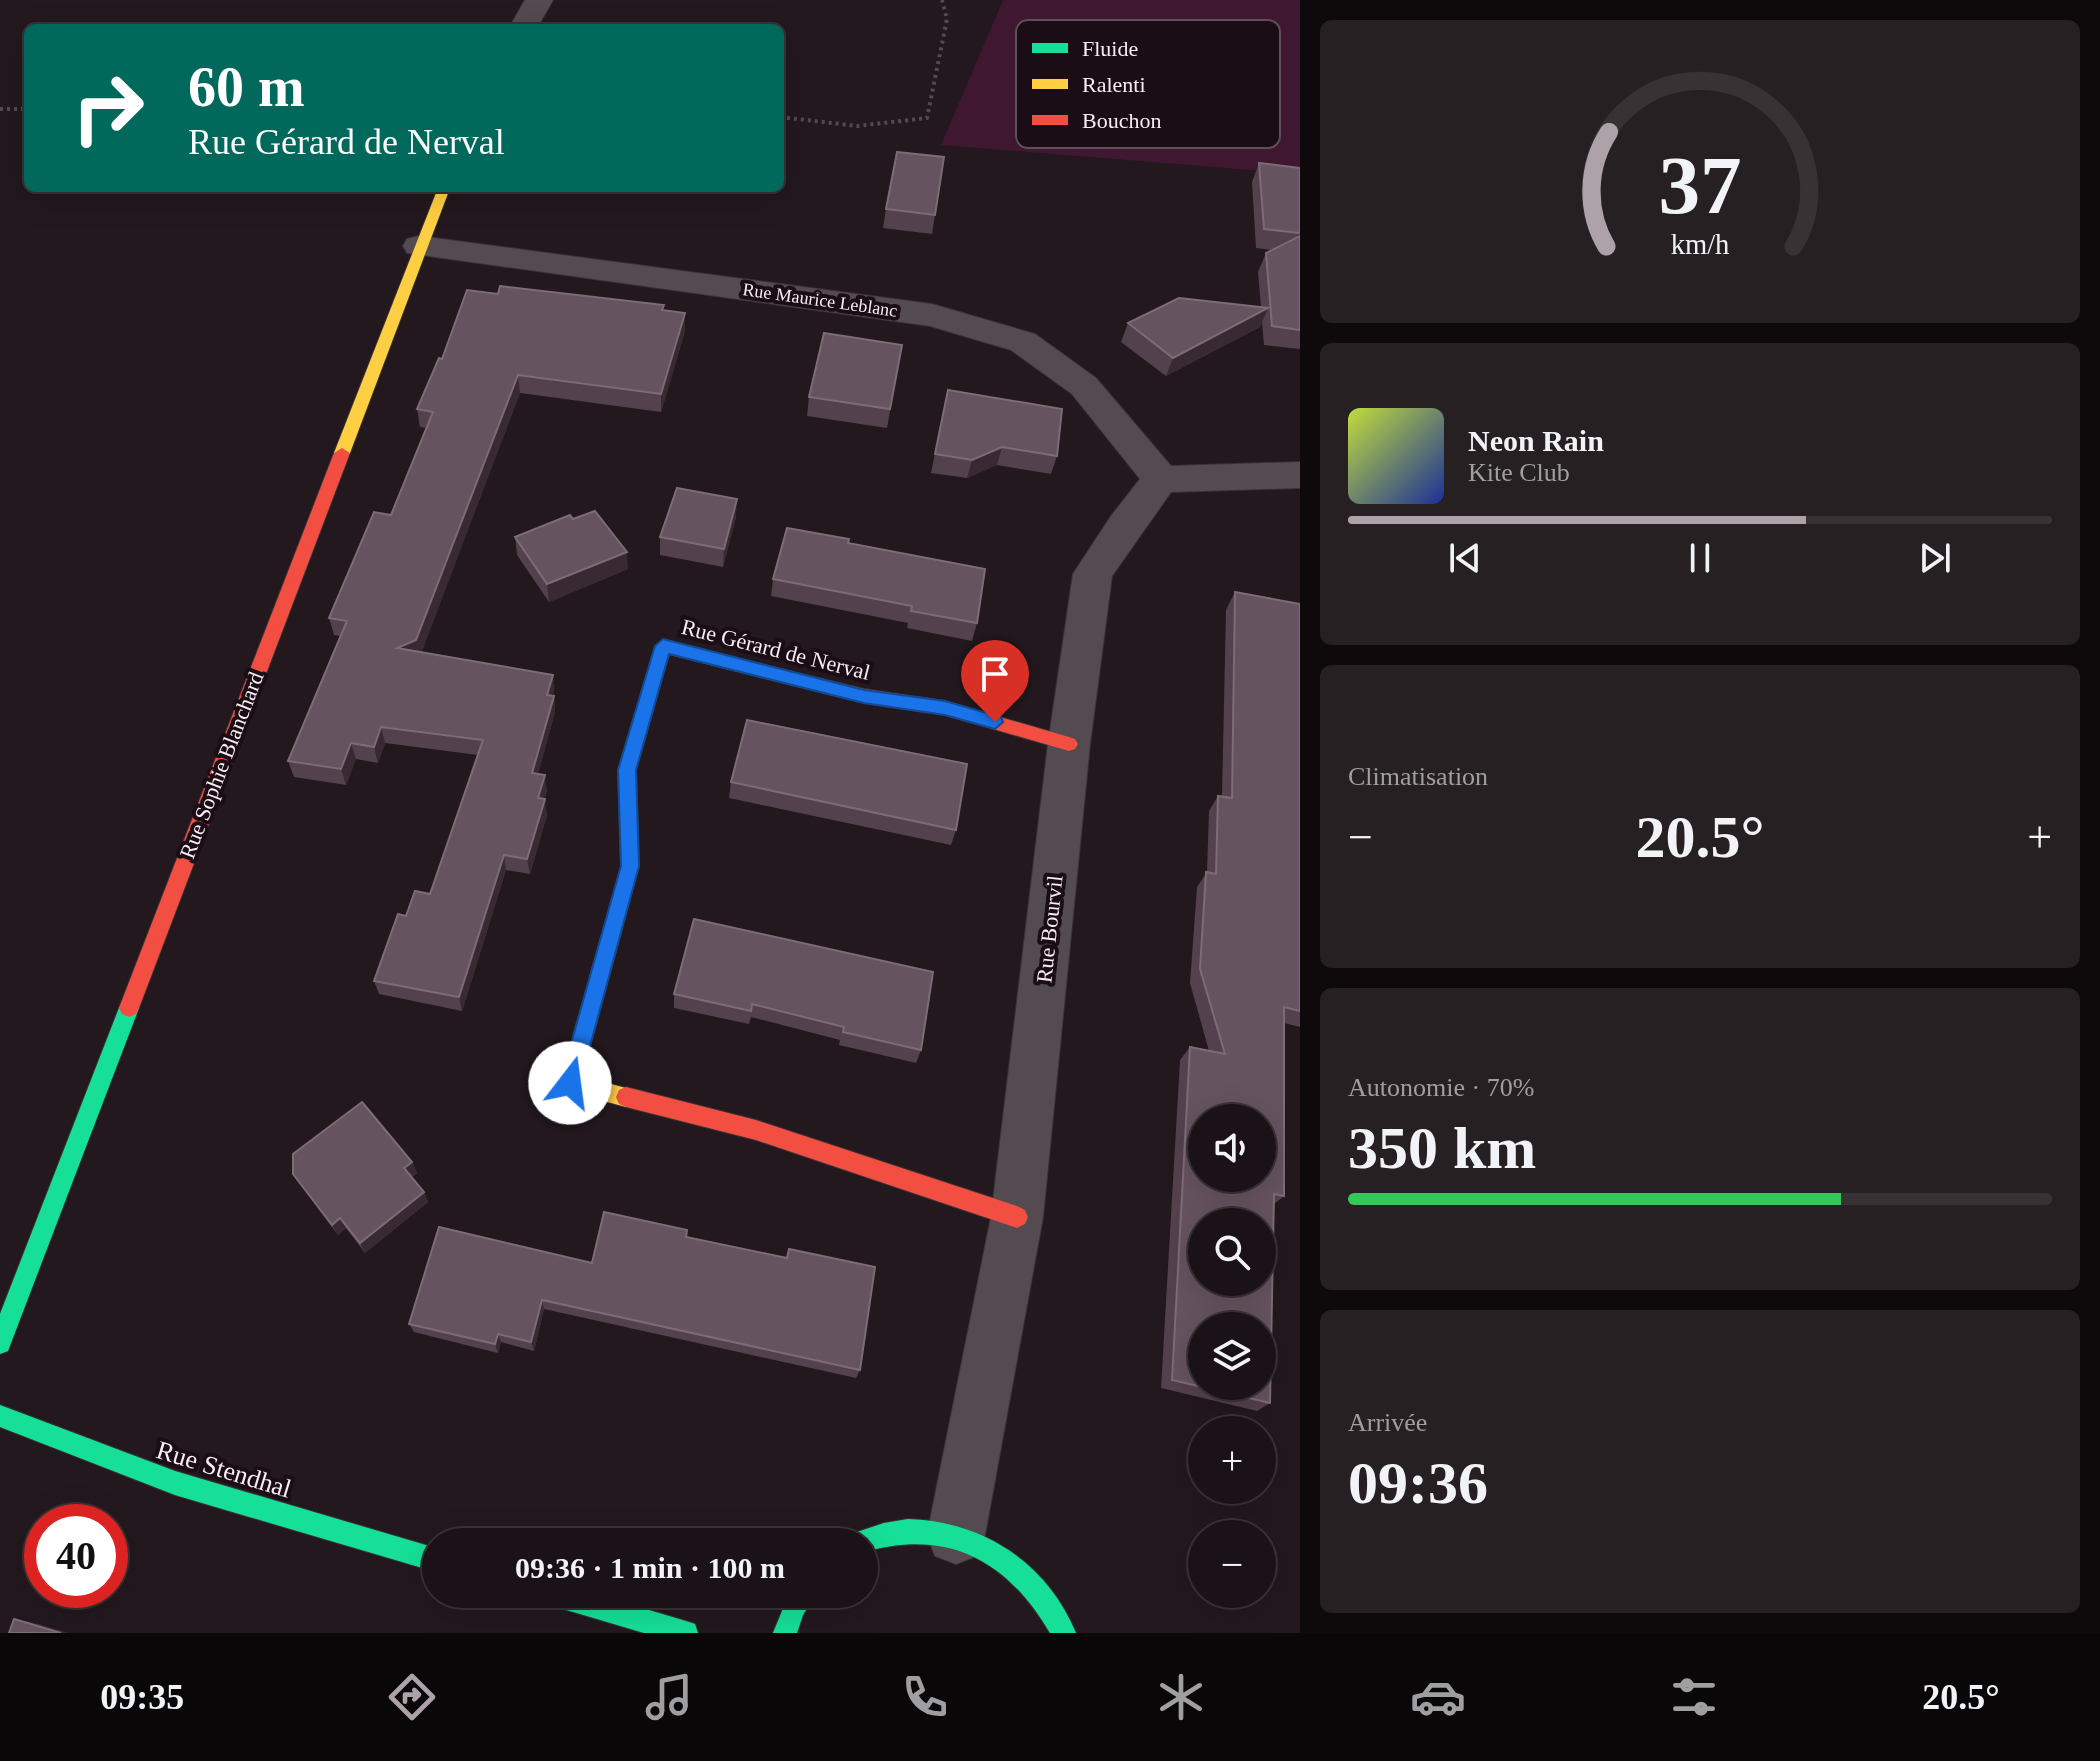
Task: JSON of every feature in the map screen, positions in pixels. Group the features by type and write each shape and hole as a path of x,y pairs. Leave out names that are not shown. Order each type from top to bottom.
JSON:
{"street":[{"path":"525,24 539,0"},
{"name":"Rue Sophie Blanchard","path":"0,1343 442,192"},
{"name":"Rue Maurice Leblanc","path":"419,246 932,315 1023,342 1084,386 1161,479"},
{"path":"1161,479 1300,475"},
{"name":"Rue Bourvil","path":"956,1535 1017,1217 1069,744 1093,574 1124,526 1161,479"},
{"name":"Rue Gérard de Nerval","path":"1017,1217 756,1130 570,1083 630,866 627,770 663,646 864,696 945,708 1069,744"},
{"name":"Rue Stendhal","path":"0,1416 175,1483 422,1556"},
{"path":"878,1537 908,1529 956,1535 998,1555 1036,1590 1064,1633"},
{"path":"601,1608 686,1633"},
{"path":"785,1633 793,1608"}],"path":[{"path":"784,117 857,126 927,118 947,19 942,0"},
{"path":"0,109 24,109"}],"shaded area":[{"path":"1003,0 1300,0 1300,174 941,145"}],"building":[{"path":"897,152 944,157 935,215 886,209"},
{"path":"1259,163 1300,168 1300,233 1264,229"},
{"path":"1300,236 1300,330 1272,326 1266,253"},
{"path":"500,286 664,305 662,310 685,313 661,394 518,375 416,640 397,648 553,675 547,695 554,696 532,773 545,775 538,798 545,799 527,859 504,855 459,997 374,981 398,914 406,916 415,891 430,894 483,740 381,727 374,747 351,743 341,769 288,761 347,621 329,618 374,512 391,515 433,412 417,409 439,358 442,359 467,290 498,294"},
{"path":"1179,298 1268,308 1173,358 1128,323"},
{"path":"824,333 902,345 890,409 809,397"},
{"path":"948,390 1062,409 1057,456 1002,447 972,460 935,454"},
{"path":"677,488 737,499 724,549 660,537"},
{"path":"595,511 627,552 547,584 515,537 570,515 573,519"},
{"path":"787,528 985,569 977,623 911,611 912,606 773,579"},
{"path":"1235,592 1300,604 1300,1011 1284,1007 1284,1196 1274,1194 1274,1208 1188,1208 1188,1296 1272,1296 1272,1312 1188,1312 1188,1384 1172,1380 1190,1047 1225,1054 1200,969 1206,872 1216,874 1218,796 1232,798"},
{"path":"747,720 967,764 956,830 731,782"},
{"path":"694,919 933,972 921,1050 843,1032 844,1027 752,1004 751,1011 674,994"},
{"path":"362,1102 412,1162 404,1168 424,1192 360,1243 340,1218 332,1225 293,1174 293,1154"},
{"path":"604,1212 687,1230 686,1237 787,1258 789,1249 875,1267 860,1370 542,1300 531,1342 498,1334 495,1344 409,1324 439,1227 592,1263"},
{"path":"14,1619 61,1633 9,1633"}],"traffic: fast":[{"path":"0,1343 129,1008"},
{"path":"0,1416 175,1483 422,1556"},
{"path":"878,1537 908,1531 932,1532 956,1536 978,1545 1019,1572 1041,1596 1064,1633"},
{"path":"601,1608 686,1633"},
{"path":"785,1633 793,1608"}],"traffic: slow":[{"path":"342,453 442,192"},
{"path":"626,1097 570,1083 630,866 627,770 663,646 669,648"}],"traffic: jam":[{"path":"129,1008 342,453"},
{"path":"669,648 864,696 945,708 1069,744"},
{"path":"626,1097 756,1130 1017,1217"}],"route":[{"path":"570,1083 630,866 627,770 663,646 864,696 945,708 995,722"}]}
